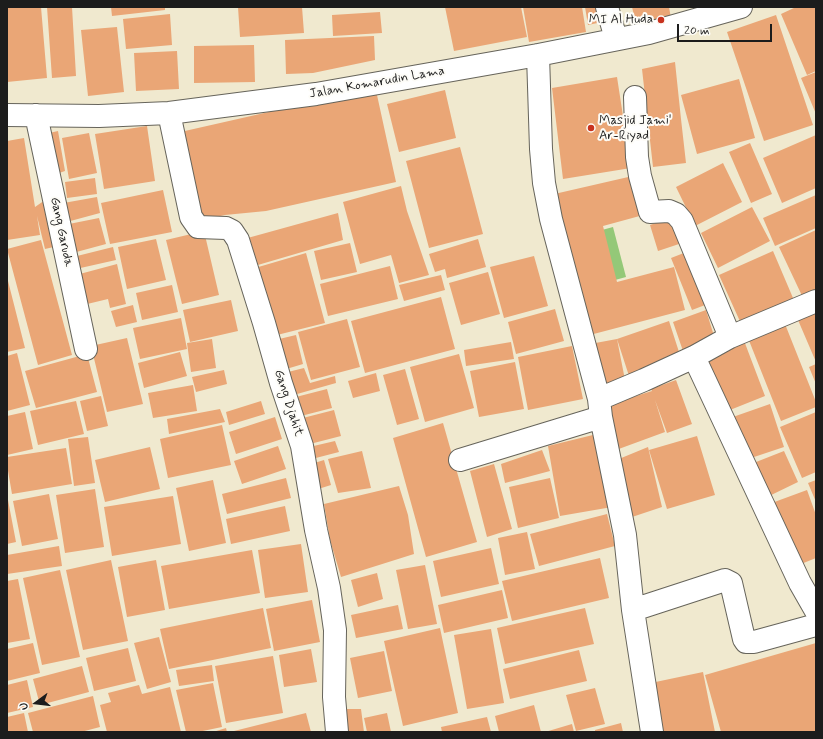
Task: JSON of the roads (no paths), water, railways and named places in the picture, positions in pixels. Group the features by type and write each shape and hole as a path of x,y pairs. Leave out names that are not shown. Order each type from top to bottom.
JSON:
{"street":[{"path":"607,7 616,39"},
{"name":"Jalan Komarudin Lama","path":"7,115 99,116 169,112 316,94 538,55 649,33 741,7"},
{"path":"538,55 541,149 544,183 600,408 625,535 633,610 652,732"},
{"path":"635,97 637,157 640,176 650,212 669,211 676,214 682,221 730,337"},
{"name":"Gang Djahit","path":"169,112 191,217 198,228 226,228 232,232 238,240 281,383 302,446 316,530 329,588 335,630 334,697 337,732"},
{"name":"Gang Garuda","path":"36,115 86,349"},
{"path":"460,460 600,408 644,380 694,357 730,337 816,301"},
{"path":"694,357 800,583 816,611"},
{"path":"633,610 725,580 731,582 744,640 746,642 754,642 816,625"}],"place":[{"name":"MI Al Huda","path":"661,20"},
{"name":"Masjid Jami' Ar-Riyad","path":"591,128"}]}
